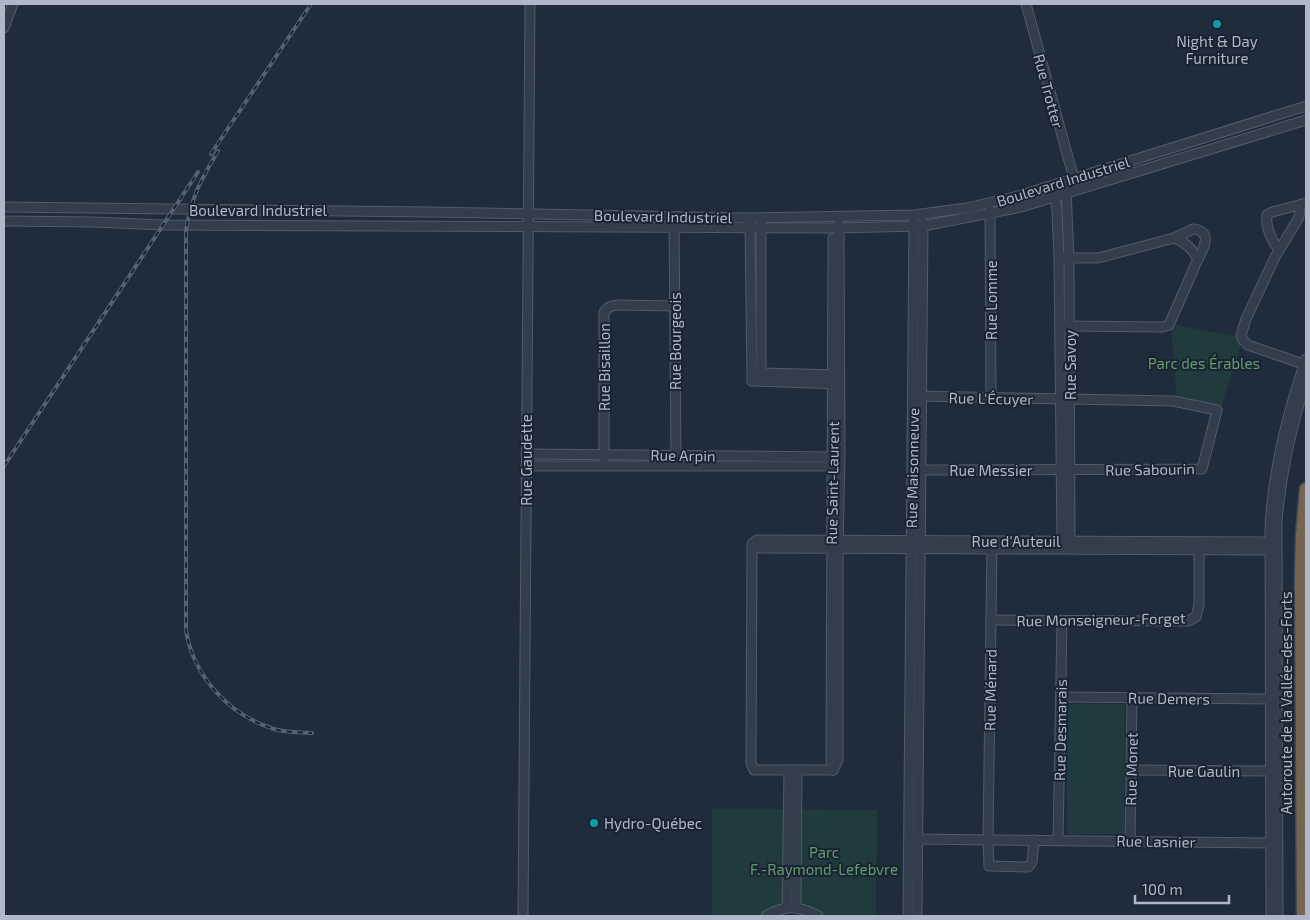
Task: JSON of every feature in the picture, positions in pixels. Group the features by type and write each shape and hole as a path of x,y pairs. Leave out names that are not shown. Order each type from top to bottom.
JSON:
{"highway":[{"name":"Autoroute de la Vallée-des-Forts","path":"1304,916 1301,578 1306,489"}],"street":[{"path":"4,28 13,4"},
{"name":"Rue Gaudette","path":"523,916 530,4"},
{"name":"Rue Trotter","path":"1026,4 1069,180"},
{"name":"Boulevard Industriel","path":"4,221 163,225 674,227 919,215 990,203 1306,106"},
{"name":"Boulevard Industriel","path":"760,223 836,228 919,226 990,214 1021,207 1306,120"},
{"name":"Rue Savoy","path":"1066,545 1065,399 1069,326 1067,193 1069,180"},
{"name":"Rue Savoy","path":"1053,185 1059,258 1060,326 1065,399"},
{"name":"Rue Lomme","path":"990,203 991,398"},
{"path":"1271,916 1274,771 1271,504 1279,455 1291,406 1306,363 1251,346 1244,342 1242,338 1242,328 1279,250 1298,219 1302,204 1267,215 1266,221 1273,243 1279,250"},
{"name":"Boulevard Industriel","path":"4,207 528,213 674,217 750,223"},
{"path":"32,221 33,207"},
{"path":"94,222 106,208"},
{"path":"301,225 304,210"},
{"path":"382,225 386,211"},
{"path":"428,226 430,212"},
{"name":"Rue Maisonneuve","path":"908,916 910,691 915,618 919,215"},
{"name":"Rue Bourgeois","path":"674,217 676,466"},
{"name":"Rue Saint-Laurent","path":"752,766 793,770 833,770 838,760 834,544 837,379 836,218"},
{"path":"750,223 752,381"},
{"path":"760,223 761,374"},
{"path":"1059,258 1098,258 1174,238 1193,228 1201,231 1206,241 1169,325 1164,327 1060,326"},
{"path":"1174,238 1182,240 1198,258"},
{"name":"Rue Bisaillon","path":"604,466 604,312 609,307 617,305 675,306"},
{"path":"751,311 761,312"},
{"path":"752,381 761,374 837,379"},
{"path":"752,381 837,379"},
{"path":"1272,546 1286,456 1306,381"},
{"name":"Rue L'Écuyer","path":"917,396 1065,399"},
{"name":"Rue Sabourin","path":"1065,399 1174,401 1217,410 1202,469 1065,470"},
{"name":"Rue Arpin","path":"526,454 676,455 836,462"},
{"name":"Rue Arpin","path":"526,466 676,466 836,462"},
{"name":"Rue Messier","path":"916,470 1065,470"},
{"name":"Rue d'Auteuil","path":"752,766 756,544 1272,546"},
{"name":"Rue Ménard","path":"988,840 992,545"},
{"name":"Rue Monseigneur-Forget","path":"991,620 1188,621 1196,617 1199,605 1199,545"},
{"name":"Rue Maisonneuve","path":"915,618 919,691 918,916"},
{"name":"Rue Desmarais","path":"1058,840 1062,620"},
{"path":"910,691 919,691"},
{"name":"Rue Demers","path":"1061,697 1273,699"},
{"name":"Rue Monet","path":"1130,840 1132,698"},
{"path":"909,768 919,768"},
{"path":"791,907 793,770"},
{"name":"Rue Gaulin","path":"1131,770 1274,771"},
{"name":"Rue Lasnier","path":"908,838 1274,843"},
{"path":"988,840 989,866 1028,867 1032,862 1034,840"},
{"path":"1274,843 1278,916"},
{"path":"766,916 776,910 791,907 808,910 818,916"}],"green space":[{"name":"Parc des Érables","path":"1177,325 1240,337 1240,347 1221,408 1177,399 1171,329"},
{"path":"1066,704 1125,704 1124,834 1067,834"},
{"name":"Parc F.-Raymond-Lefebvre","path":"712,809 877,810 876,916 820,916 793,905 767,916 712,916"}],"railway":[{"path":"211,154 311,4"},
{"path":"218,151 198,188 191,207 186,230 186,631 190,648 205,679 228,704 258,723 274,729 288,732 312,733"},
{"path":"4,466 198,172"}],"place":[{"name":"Night & Day Furniture","path":"1217,24"},
{"name":"Hydro-Québec","path":"594,823"}]}
